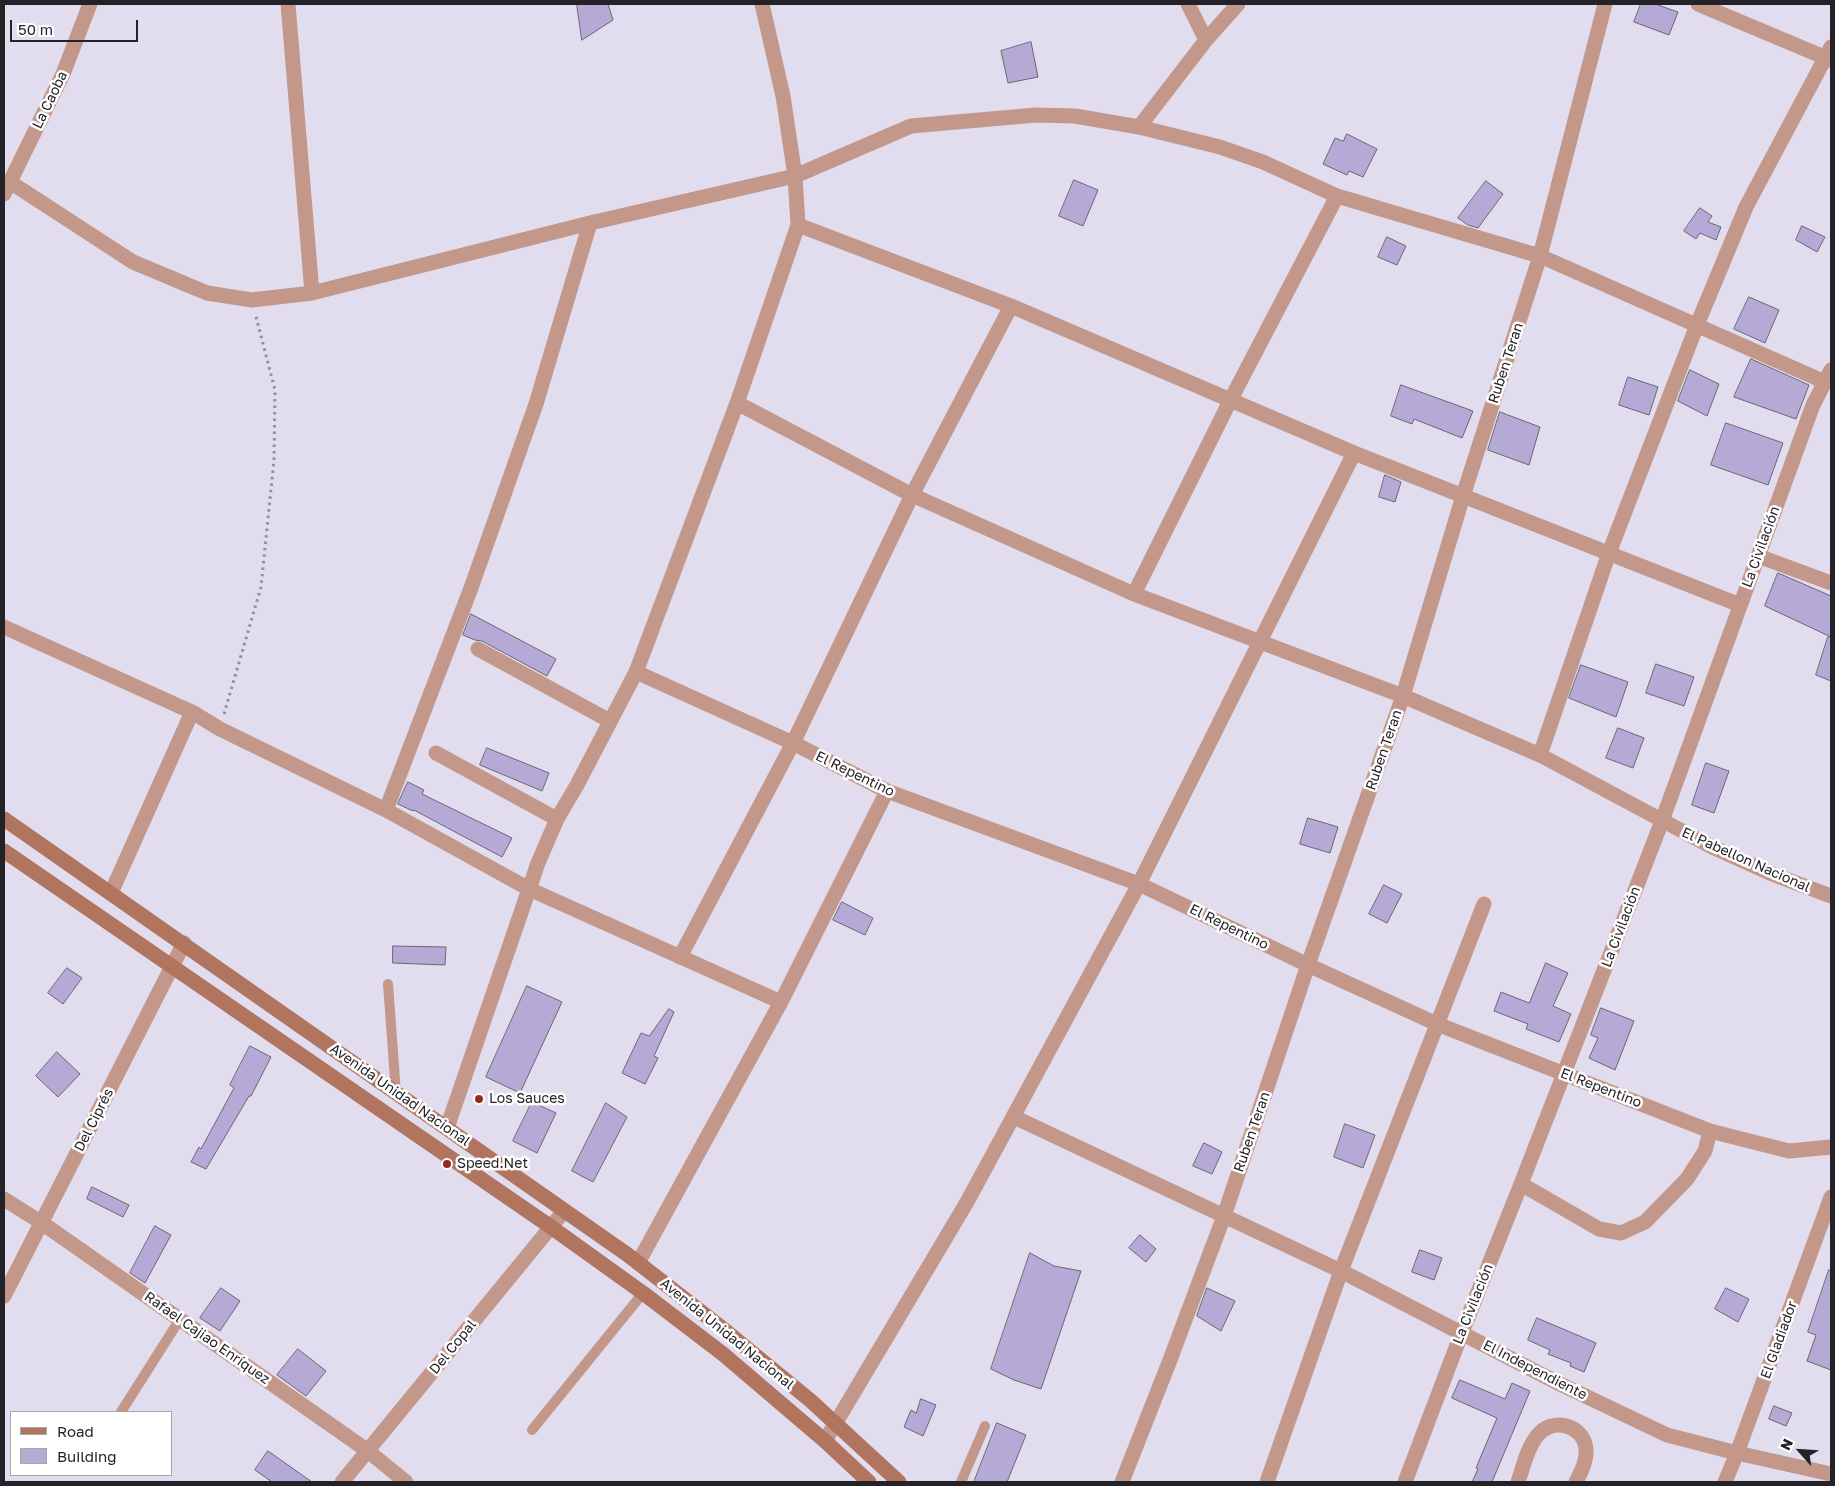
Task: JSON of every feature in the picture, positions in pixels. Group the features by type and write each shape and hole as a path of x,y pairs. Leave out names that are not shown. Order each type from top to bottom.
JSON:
{"main road":[{"name":"Avenida Unidad Nacional","path":"4,819 184,943 638,1263 727,1332 811,1401 899,1482"},
{"name":"Avenida Unidad Nacional","path":"4,850 551,1227 643,1294 724,1354 825,1441 869,1482"}],"street":[{"name":"La Caoba","path":"7,188 63,74 90,4"},
{"path":"288,4 312,293"},
{"path":"447,1128 538,863 557,819 636,672 736,403 798,225 795,176 783,96 762,4"},
{"path":"1188,4 1206,40"},
{"path":"1139,127 1206,40 1238,4"},
{"name":"Ruben Teran","path":"1122,1482 1224,1216 1308,965 1403,696 1463,496 1540,256 1605,4"},
{"path":"1540,755 1609,553 1697,326 1746,207 1829,54 1698,4"},
{"path":"7,188 133,262 207,293 252,300 312,293 590,223 795,176 911,126 1036,115 1076,116 1139,127 1220,147 1263,162 1337,196 1540,256 1697,326 1828,376"},
{"path":"1134,594 1230,401 1337,196"},
{"path":"386,810 471,588 536,404 590,223"},
{"path":"798,225 1011,306 1354,453 1740,604"},
{"path":"680,957 793,743 912,495 1011,306"},
{"name":"La Civilación","path":"1405,1482 1662,821 1813,405 1828,376"},
{"name":"El Pabellon Nacional","path":"736,403 912,495 1134,594 1403,696 1540,755 1712,847 1772,874 1831,896"},
{"path":"825,1441 967,1202 1140,884 1354,453"},
{"path":"1758,556 1831,584"},
{"path":"4,627 192,712 220,729 386,810 529,889 781,1002"},
{"path":"478,649 610,722"},
{"name":"El Repentino","path":"636,672 793,743 887,791 1140,884 1308,965 1437,1024 1710,1131 1789,1151 1831,1147"},
{"path":"111,893 192,712"},
{"path":"436,753 557,819"},
{"path":"638,1263 781,1002 887,791"},
{"path":"1267,1482 1341,1271 1484,904"},
{"name":"Del Ciprés","path":"4,1296 184,943"},
{"name":"El Independiente","path":"1014,1117 1341,1271 1558,1383 1667,1434 1737,1453 1831,1474"},
{"path":"1521,1184 1599,1229 1621,1233 1645,1222 1687,1179 1705,1151 1710,1131"},
{"name":"El Gladiador","path":"1725,1482 1831,1197"},
{"name":"Rafael Cajiao Enríquez","path":"4,1199 42,1223 368,1451 406,1482"},
{"name":"Del Copal","path":"342,1482 564,1211"},
{"path":"1518,1482 1537,1435 1549,1426 1557,1425 1572,1428 1578,1432 1585,1444 1586,1459 1576,1482"}],"lane":[{"path":"388,984 396,1093"},
{"path":"532,1430 643,1294"},
{"path":"121,1411 180,1320"},
{"path":"961,1482 985,1426"}],"path":[{"path":"220,729 261,587 274,460 274,390 252,300"}],"building":[{"path":"577,4 608,4 613,20 582,40"},
{"path":"1641,4 1655,4 1678,12 1669,35 1634,22"},
{"path":"1031,42 1038,77 1008,83 1001,51"},
{"path":"1347,134 1377,149 1363,177 1349,171 1347,175 1323,164 1335,138 1343,141"},
{"path":"1074,180 1098,190 1083,226 1059,216"},
{"path":"1486,181 1503,194 1478,228 1468,225 1458,218"},
{"path":"1700,208 1712,216 1708,222 1721,227 1716,240 1700,233 1696,239 1684,231"},
{"path":"1802,226 1825,237 1817,252 1796,240"},
{"path":"1387,237 1406,246 1397,265 1378,257"},
{"path":"1749,297 1779,310 1765,343 1734,329"},
{"path":"1751,359 1809,385 1796,419 1734,397"},
{"path":"1690,370 1719,384 1707,416 1678,401"},
{"path":"1628,377 1658,387 1649,415 1619,405"},
{"path":"1401,385 1473,411 1462,438 1414,419 1412,424 1391,416"},
{"path":"1500,412 1540,427 1529,465 1488,450"},
{"path":"1726,423 1783,443 1768,485 1711,465"},
{"path":"1385,475 1401,482 1395,502 1379,497"},
{"path":"1778,573 1831,596 1831,637 1765,606"},
{"path":"471,614 556,659 547,676 482,641 463,635"},
{"path":"1828,637 1831,637 1831,681 1816,675"},
{"path":"1656,664 1694,677 1684,706 1646,693"},
{"path":"1581,665 1628,682 1616,717 1569,698"},
{"path":"1618,728 1644,738 1633,768 1606,758"},
{"path":"487,748 549,773 542,791 480,765"},
{"path":"1706,763 1729,771 1714,813 1692,805"},
{"path":"408,782 424,790 422,794 512,838 502,857 414,810 398,804"},
{"path":"1308,818 1338,827 1330,853 1300,844"},
{"path":"1384,885 1402,894 1387,923 1369,914"},
{"path":"842,902 873,918 865,935 833,920"},
{"path":"393,946 446,947 445,965 393,963"},
{"path":"1546,963 1568,973 1553,1006 1571,1014 1559,1042 1526,1029 1528,1024 1494,1011 1501,992 1529,1003"},
{"path":"67,968 82,978 63,1004 48,993"},
{"path":"527,986 562,1002 520,1093 486,1077"},
{"path":"1601,1008 1634,1021 1615,1070 1589,1058 1598,1038 1591,1035"},
{"path":"669,1009 674,1012 654,1056 658,1058 645,1084 622,1073 641,1033 649,1036"},
{"path":"250,1046 271,1057 251,1096 249,1096 206,1169 191,1162 199,1147 201,1149 234,1088 230,1085"},
{"path":"57,1052 80,1074 58,1097 36,1076"},
{"path":"532,1102 556,1113 537,1153 513,1141"},
{"path":"606,1103 627,1117 593,1182 572,1171"},
{"path":"1345,1124 1375,1135 1363,1168 1334,1157"},
{"path":"1204,1143 1222,1152 1212,1174 1193,1166"},
{"path":"92,1187 129,1205 123,1217 87,1199"},
{"path":"155,1226 171,1235 145,1283 130,1273"},
{"path":"1140,1235 1156,1249 1146,1262 1129,1248"},
{"path":"1420,1250 1442,1258 1434,1280 1412,1272"},
{"path":"1030,1253 1054,1266 1081,1271 1041,1389 1014,1380 991,1369"},
{"path":"1829,1270 1831,1271 1831,1370 1807,1361 1816,1335 1808,1332"},
{"path":"221,1288 240,1301 220,1331 200,1318"},
{"path":"1207,1288 1235,1301 1221,1331 1197,1316"},
{"path":"1726,1288 1749,1299 1738,1322 1715,1309"},
{"path":"1537,1318 1596,1343 1584,1372 1570,1366 1571,1363 1548,1354 1550,1350 1528,1340"},
{"path":"298,1349 326,1371 306,1396 277,1375"},
{"path":"1460,1380 1505,1399 1512,1383 1530,1391 1492,1482 1472,1482 1497,1418 1452,1398"},
{"path":"921,1399 936,1405 923,1436 904,1427 911,1410 916,1413"},
{"path":"1774,1406 1792,1413 1786,1426 1769,1419"},
{"path":"997,1423 1026,1435 1007,1482 974,1482"},
{"path":"268,1451 312,1482 272,1482 255,1470"}],"place":[{"name":"Los Sauces","path":"479,1099"},
{"name":"Speed.Net","path":"447,1164"}]}
